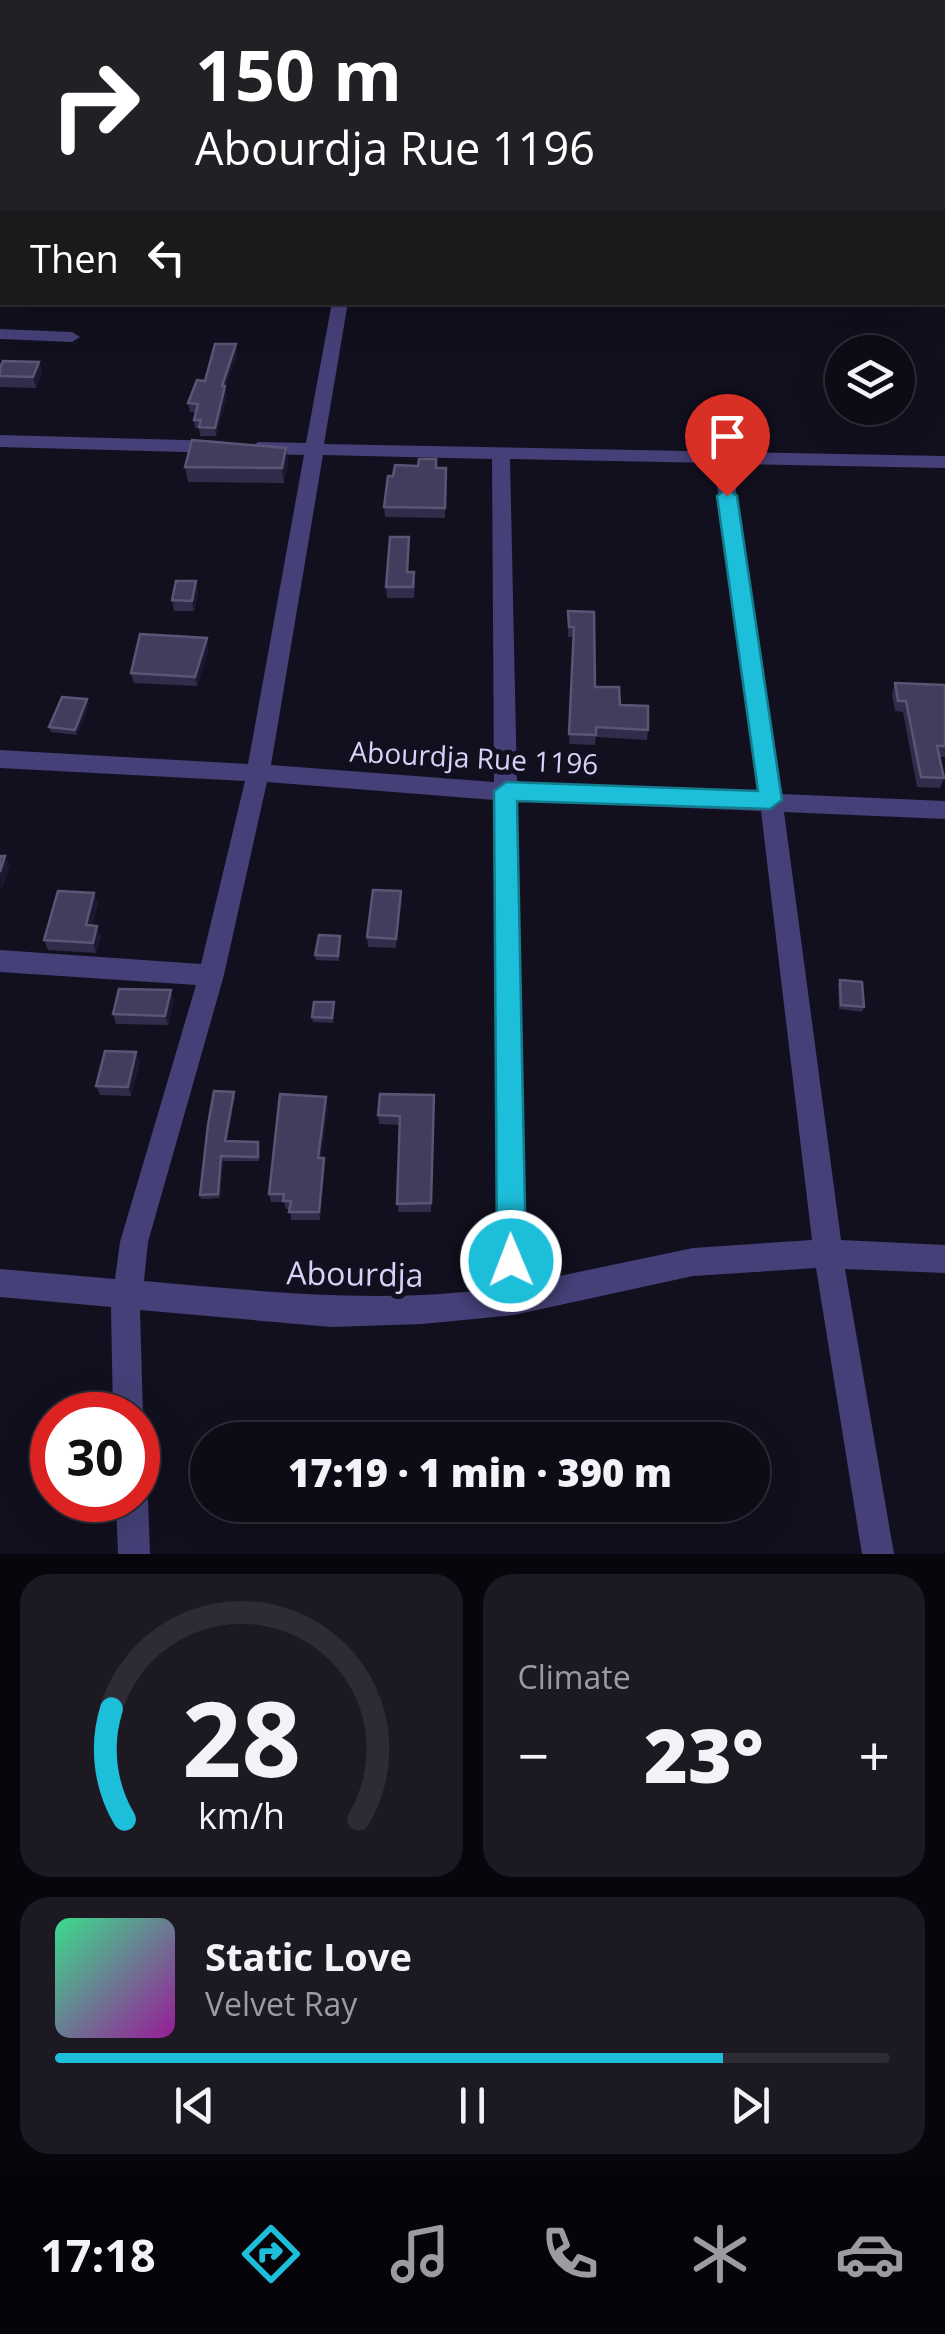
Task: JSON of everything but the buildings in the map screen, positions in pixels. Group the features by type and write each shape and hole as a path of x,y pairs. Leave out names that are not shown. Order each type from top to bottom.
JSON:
{"street":[{"path":"128,1392 126,1294 134,1242 211,975 258,773 339,305"},
{"path":"0,334 72,336"},
{"path":"0,442 945,462"},
{"path":"501,453 512,1300"},
{"path":"722,458 828,1254 878,1554"},
{"name":"Abourdja Rue 1196","path":"0,759 506,791 945,810"},
{"path":"0,962 211,975"},
{"name":"Abourdja","path":"0,1282 331,1312 422,1310 512,1300 694,1262 828,1254 945,1259"},
{"path":"133,1522 134,1554"}],"route":[{"path":"511,1261 506,791 770,800 727,496"}]}
